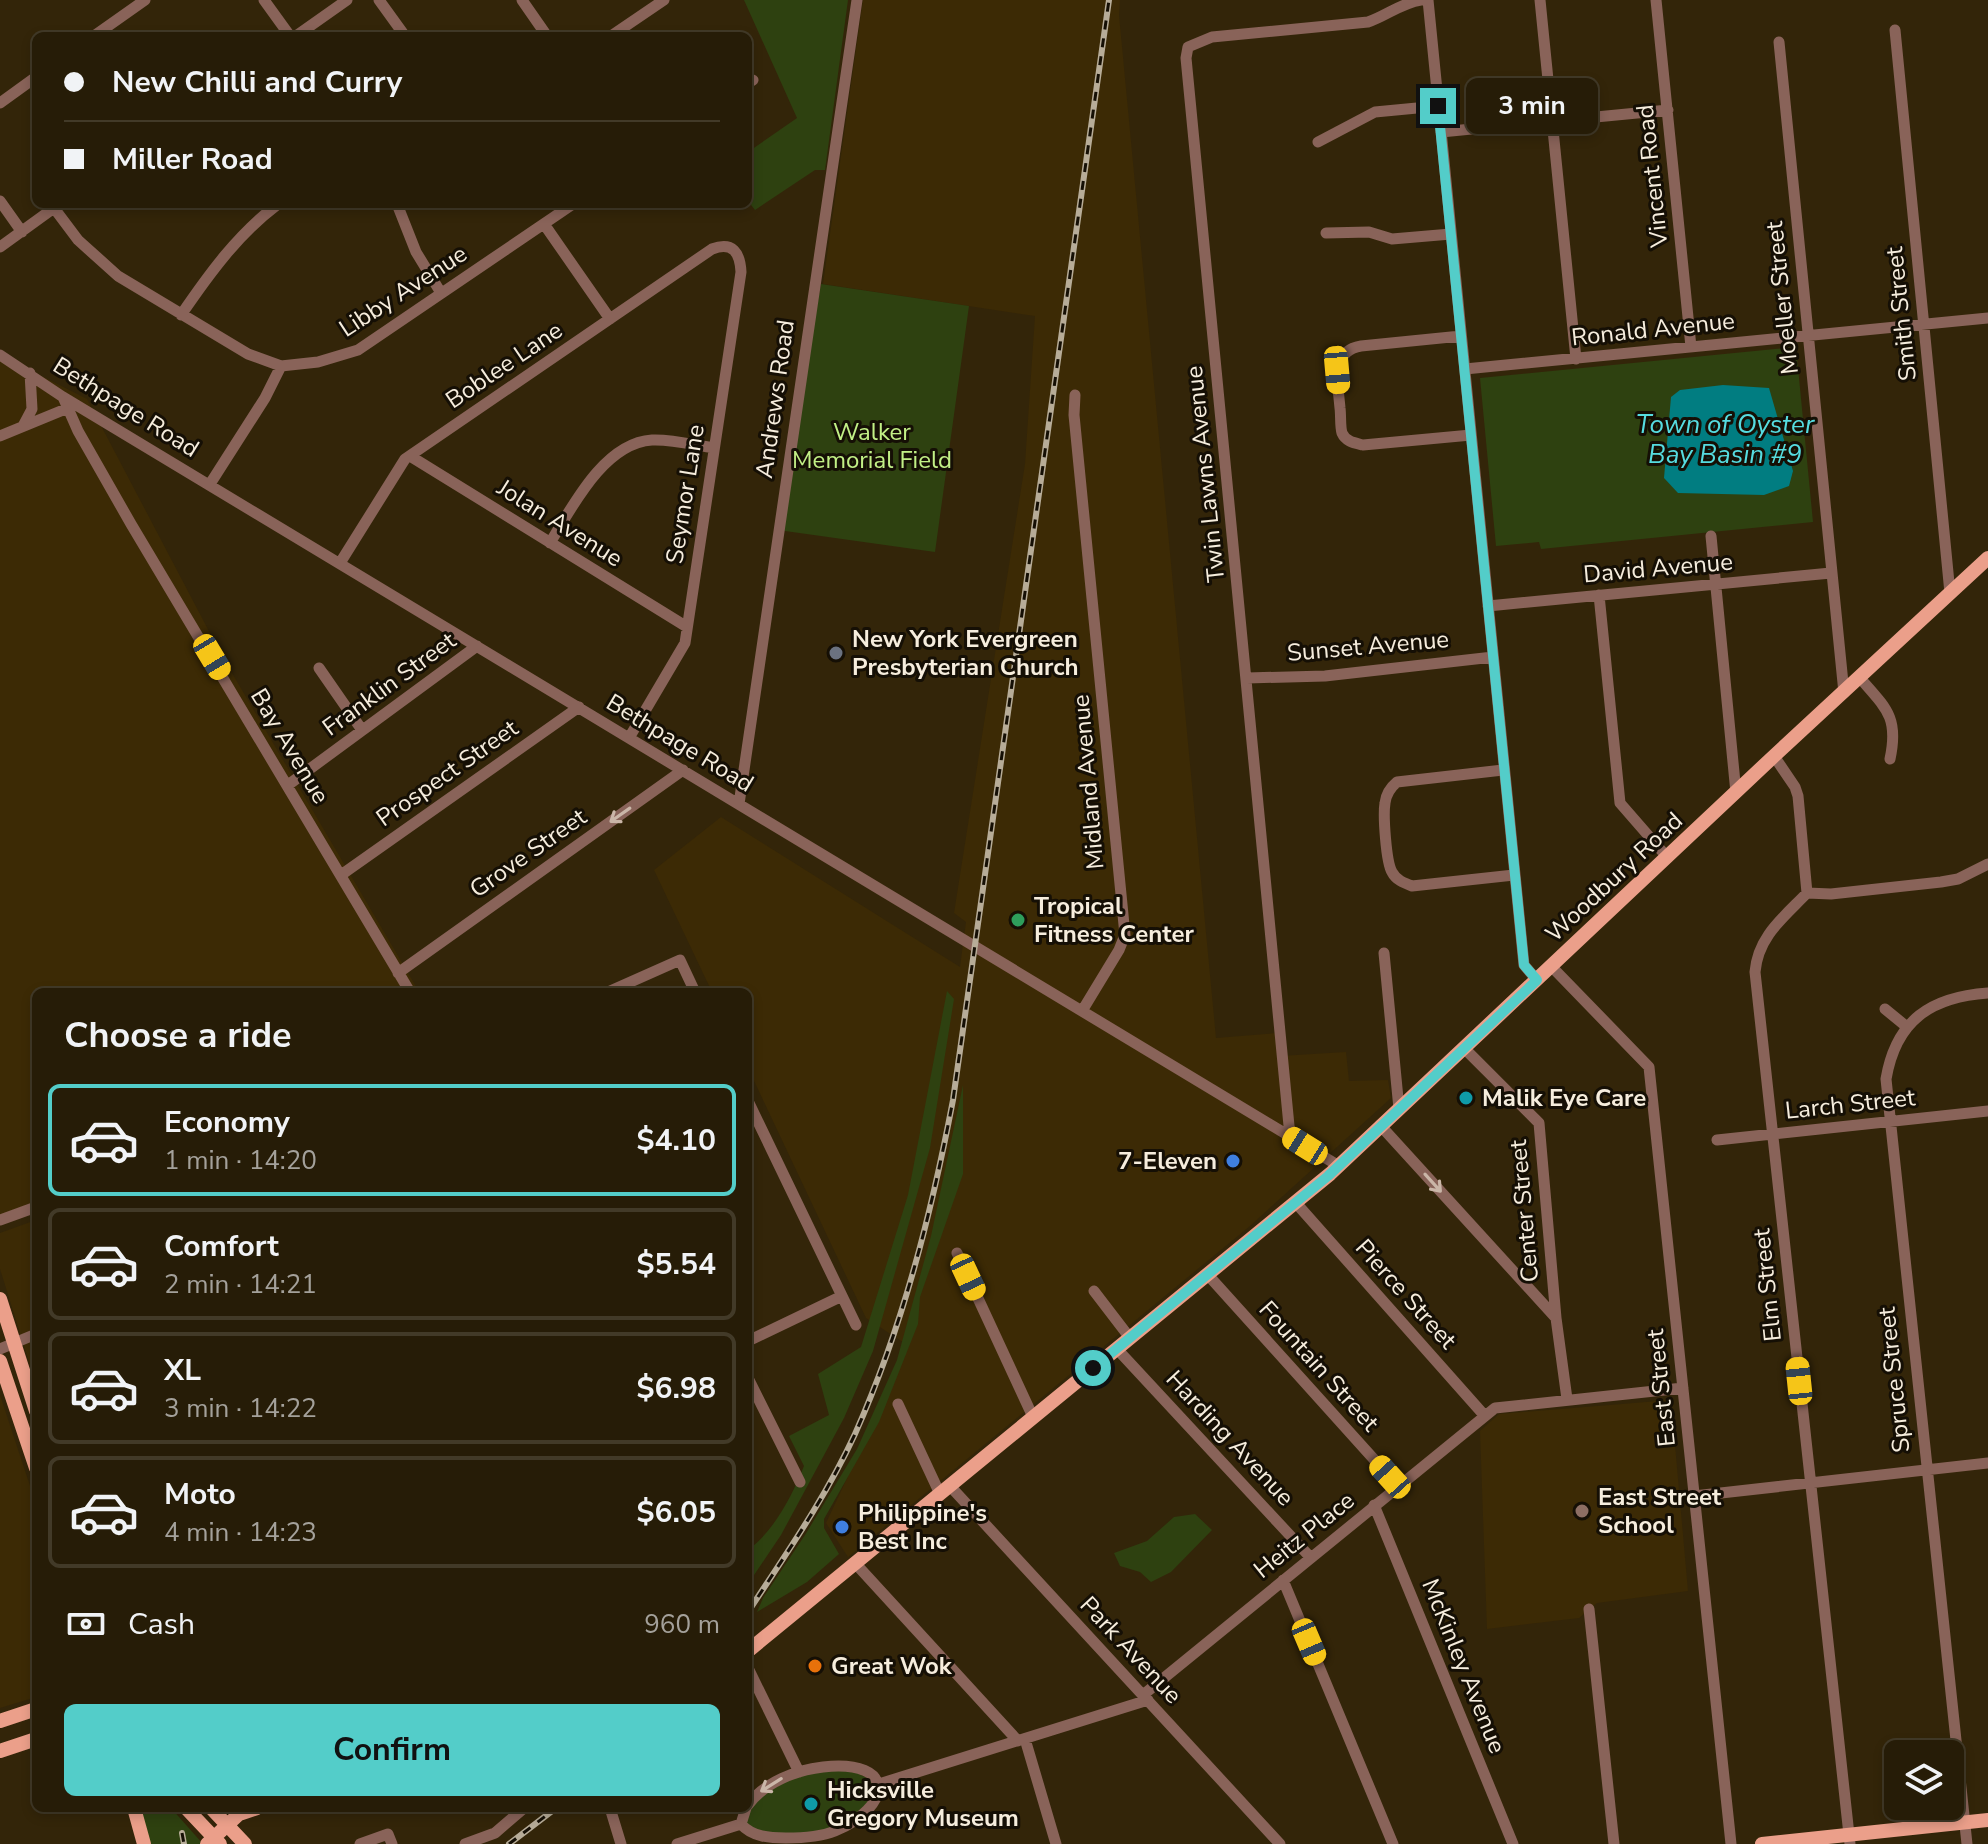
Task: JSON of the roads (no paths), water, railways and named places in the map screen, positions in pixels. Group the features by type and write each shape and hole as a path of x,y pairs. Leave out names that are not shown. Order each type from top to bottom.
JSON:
{"main road":[{"name":"Woodbury Road","path":"752,1648 1339,1166 1988,558"},
{"path":"0,1299 7,1346 32,1402"},
{"path":"0,1361 4,1384 32,1456"},
{"path":"0,1721 32,1710"},
{"path":"0,1751 32,1740"},
{"path":"135,1812 144,1844"},
{"path":"189,1812 214,1842 226,1826 245,1812"},
{"path":"214,1812 245,1844"},
{"path":"1762,1844 1849,1840 1988,1820"}],"street":[{"path":"100,32 145,0"},
{"path":"264,0 287,32"},
{"path":"302,32 347,0"},
{"path":"379,0 402,32"},
{"path":"522,0 544,32"},
{"path":"617,32 664,0"},
{"name":"Andrews Road","path":"739,804 857,0"},
{"name":"Twin Lawns Avenue","path":"1290,1136 1186,58 1188,47 1212,37 1368,22 1404,3 1421,0"},
{"path":"1428,0 1524,965 1537,980"},
{"path":"1540,0 1576,359"},
{"name":"Vincent Road","path":"1656,0 1691,347"},
{"name":"Smith Street","path":"1895,30 1950,593"},
{"name":"Moeller Street","path":"1779,42 1844,693"},
{"path":"0,103 32,80"},
{"path":"1318,142 1375,112 1438,106"},
{"path":"1441,132 1668,110"},
{"path":"0,201 22,232"},
{"path":"0,247 54,208"},
{"name":"Libby Avenue","path":"58,208 96,259 118,276 248,354 281,366 318,362 358,350 567,208"},
{"path":"181,315 224,256 273,208"},
{"path":"399,208 416,252 441,293"},
{"path":"544,224 610,319"},
{"path":"1326,233 1375,233 1392,239 1451,234"},
{"name":"Boblee Lane","path":"340,563 389,481 410,456 712,249 731,246"},
{"name":"Seymor Lane","path":"629,738 685,643 741,272 738,254 731,246"},
{"name":"Ronald Avenue","path":"1465,369 1988,318"},
{"path":"1461,336 1348,350 1337,370 1342,434 1351,442 1363,445 1471,435"},
{"name":"Bethpage Road","path":"0,355 69,403 210,484 1339,1166"},
{"path":"210,484 265,398 281,366"},
{"path":"22,427 32,409 30,373"},
{"name":"Midland Avenue","path":"1075,395 1074,415 1125,935 1082,1011"},
{"path":"0,436 69,403"},
{"name":"Bay Avenue","path":"69,403 78,431 131,524 407,988"},
{"path":"550,543 593,475 629,448 651,440 714,448"},
{"name":"Jolan Avenue","path":"410,456 687,627"},
{"path":"1711,536 1736,793"},
{"name":"David Avenue","path":"1488,606 1831,573"},
{"path":"1599,595 1620,803 1667,857"},
{"name":"Franklin Street","path":"288,785 477,646"},
{"name":"Sunset Avenue","path":"1247,678 1325,676 1493,657"},
{"path":"319,668 362,730"},
{"path":"1860,678 1883,704 1892,720 1894,743 1890,759"},
{"name":"Prospect Street","path":"341,875 579,707"},
{"path":"1774,756 1798,796 1807,893 1831,894 1941,882 1958,879 1988,864"},
{"name":"Grove Street","path":"398,973 683,770"},
{"path":"1503,770 1397,782 1390,788 1385,803 1387,846 1392,874 1412,886 1514,875"},
{"name":"Elm Street","path":"1807,893 1770,931 1760,946 1755,972 1849,1840"},
{"path":"1384,953 1399,1109"},
{"path":"617,988 680,960 693,988"},
{"name":"East Street","path":"1551,966 1649,1067 1731,1844"},
{"name":"Spruce Street","path":"1967,1844 1886,1096 1888,1068 1894,1049 1907,1027 1926,1009 1943,1000 1988,993"},
{"path":"1885,1009 1907,1027"},
{"name":"Center Street","path":"1464,1048 1539,1123 1556,1318 1567,1399"},
{"path":"752,1109 856,1325"},
{"name":"Larch Street","path":"1717,1140 1988,1111"},
{"path":"1380,1125 1556,1318"},
{"name":"Pierce Street","path":"1296,1203 1484,1415"},
{"path":"0,1220 32,1208"},
{"path":"957,1253 1033,1417"},
{"name":"Fountain Street","path":"1208,1275 1398,1486"},
{"path":"1094,1291 1130,1338"},
{"path":"752,1339 842,1296"},
{"path":"7,1346 32,1336"},
{"name":"Harding Avenue","path":"1117,1349 1311,1558"},
{"path":"752,1386 800,1482"},
{"name":"Heitz Place","path":"879,1784 1146,1698 1283,1580 1495,1408 1683,1388"},
{"name":"Park Avenue","path":"898,1404 945,1490 1146,1698 1280,1844"},
{"path":"1694,1496 1988,1463"},
{"name":"McKinley Avenue","path":"1374,1505 1513,1844"},
{"path":"855,1563 1022,1740 1056,1844"},
{"path":"1283,1580 1393,1844"},
{"path":"1589,1609 1614,1844"},
{"path":"752,1676 799,1772"},
{"path":"741,1824 752,1833 765,1837 799,1838 832,1832 864,1812 879,1791 879,1784 872,1774 848,1766 799,1772 770,1785 752,1801"},
{"path":"465,1844 495,1833 519,1812"},
{"path":"611,1812 621,1844"},
{"path":"741,1824 745,1812"},
{"path":"677,1844 741,1824"},
{"path":"832,1832 837,1844"},
{"path":"360,1844 388,1834 392,1844"}],"water":[{"name":"Town of Oyster Bay Basin #9","path":"1723,385 1769,388 1793,471 1789,486 1764,495 1678,493 1664,478 1671,397 1680,390"}],"railway":[{"path":"752,1606 818,1503 855,1434 901,1311 935,1186 953,1100 1109,0"},
{"path":"509,1844 551,1812"},
{"path":"182,1833 184,1844"}],"place":[{"name":"New York Evergreen Presbyterian Church","path":"836,653"},
{"name":"Tropical Fitness Center","path":"1018,920"},
{"name":"Malik Eye Care","path":"1466,1098"},
{"name":"7-Eleven","path":"1233,1161"},
{"name":"East Street School","path":"1582,1511"},
{"name":"Philippine's Best Inc","path":"842,1527"},
{"name":"Great Wok","path":"815,1666"},
{"name":"Hicksville Gregory Museum","path":"811,1804"}],"park label":[{"name":"Walker Memorial Field","path":"872,446"}]}
